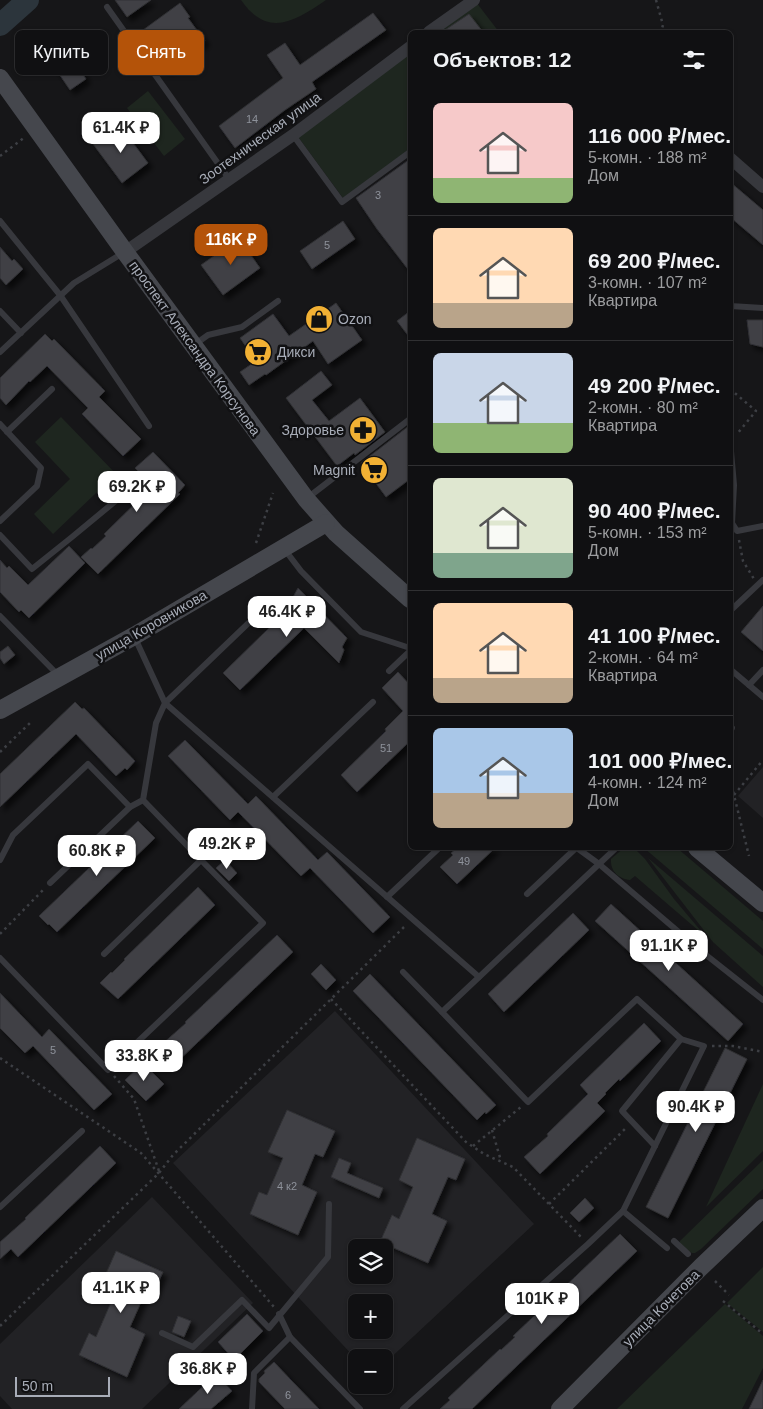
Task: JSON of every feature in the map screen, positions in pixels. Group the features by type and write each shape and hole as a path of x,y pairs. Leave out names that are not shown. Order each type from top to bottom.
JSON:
{"street":[{"path":"432,30 472,1"},
{"name":"Зоотехническая улица","path":"125,252 292,135 408,48"},
{"name":"проспект Александра Корсунова","path":"0,78 306,500 336,533 408,597"},
{"path":"733,161 763,187"},
{"name":"улица Коровникова","path":"0,710 134,636 326,523"},
{"path":"699,850 763,903"},
{"name":"улица Кочетова","path":"560,1409 701,1267 763,1208"}],"lane":[{"path":"107,7 228,179"},
{"path":"292,135 342,202 408,153"},
{"path":"0,221 60,295 149,426"},
{"path":"0,352 74,283 125,252"},
{"path":"193,346 208,335 242,327 278,301"},
{"path":"733,306 763,308"},
{"path":"0,311 21,333"},
{"path":"7,432 52,390"},
{"path":"306,500 408,421"},
{"path":"0,424 41,468 37,486 0,521"},
{"path":"733,475 733,504"},
{"path":"0,535 32,569 124,494"},
{"path":"733,525 737,531 763,526"},
{"path":"283,549 301,571 361,632 408,648"},
{"path":"733,608 763,580"},
{"path":"144,800 156,723 165,703 258,614"},
{"path":"0,616 59,677"},
{"path":"134,636 165,703 478,977"},
{"path":"389,671 408,651"},
{"path":"749,686 763,670"},
{"path":"733,672 763,697"},
{"path":"273,797 373,702"},
{"path":"0,860 14,835 88,764 130,807"},
{"path":"50,883 130,807 144,800"},
{"path":"0,958 108,1070 263,923 144,800"},
{"path":"387,896 437,850"},
{"path":"527,894 575,850"},
{"path":"580,850 763,1000"},
{"path":"442,1012 614,850"},
{"path":"104,954 201,860"},
{"path":"402,1409 623,1212 704,1046 681,1039 636,999 528,1102 403,972"},
{"path":"655,1146 622,1111 681,1039"},
{"path":"0,1207 82,1132"},
{"path":"162,1333 193,1347 242,1300 269,1328 328,1257 329,1204"},
{"path":"623,1212 667,1248"},
{"path":"674,1241 688,1254"},
{"path":"279,1314 290,1337 360,1409"},
{"path":"252,1409 254,1373 290,1337"}],"path":[{"path":"656,0 663,25 662,30"},
{"path":"0,156 36,128"},
{"path":"733,392 756,411 733,438"},
{"path":"256,543 273,493"},
{"path":"737,531 743,561 757,585"},
{"path":"0,752 31,722"},
{"path":"734,795 763,760"},
{"path":"733,791 749,856"},
{"path":"0,934 50,883"},
{"path":"0,1326 159,1173 173,1155 413,919"},
{"path":"332,999 466,1142 484,1154 513,1167 588,1244"},
{"path":"704,1046 733,1046 763,1052"},
{"path":"0,1058 141,1153 279,1314"},
{"path":"108,1070 134,1099 159,1173"},
{"path":"472,1146 528,1102"},
{"path":"548,1204 632,1122"},
{"path":"492,1130 500,1161"},
{"path":"715,1281 729,1294"},
{"path":"723,1301 763,1334"}],"shaded area":[{"path":"241,0 326,0 293,20 272,23 261,19 251,12"},
{"path":"476,2 497,30 437,30"},
{"path":"408,51 408,150 343,198 296,134"},
{"path":"148,91 185,139 164,156 127,108"},
{"path":"61,417 116,474 53,534 34,514 70,479 35,442"},
{"path":"763,767 763,818 738,796"},
{"path":"622,850 636,850 706,937 635,876 630,880 616,874 612,867 611,859"},
{"path":"646,850 679,850 763,921 763,949"},
{"path":"648,858 763,956 763,987 713,942"},
{"path":"335,1011 534,1224 393,1356 393,1349 348,1350 173,1163"},
{"path":"763,1084 763,1151 706,1207"},
{"path":"763,1160 763,1189 701,1249 692,1253 680,1245 680,1241"},
{"path":"152,1197 253,1303 142,1409 12,1409 0,1396 0,1344"},
{"path":"763,1267 763,1332 727,1303"},
{"path":"725,1304 763,1336 763,1368 742,1409 617,1409"}],"building":[{"path":"115,0 151,0 127,17"},
{"path":"180,3 197,30 143,30"},
{"path":"373,13 386,30 312,82 316,89 235,148 219,126 283,78 267,55 285,43 300,65"},
{"path":"469,14 481,30 445,30"},
{"path":"60,75 83,75 86,79 70,90"},
{"path":"119,124 148,163 122,183 93,144"},
{"path":"408,160 408,269 377,229 356,198"},
{"path":"733,185 763,210 763,245 733,220"},
{"path":"343,221 355,239 312,269 300,251"},
{"path":"239,238 260,268 223,295 201,265"},
{"path":"0,247 12,261 14,259 23,269 6,285 0,278"},
{"path":"336,303 362,340 328,364 313,341 249,385 240,372 256,361 240,338 273,314 289,336"},
{"path":"408,313 408,335 397,321"},
{"path":"747,320 763,320 763,347 750,344"},
{"path":"45,334 52,341 54,339 105,391 99,397 141,439 123,456 82,414 88,408 47,366 29,381 6,405 0,398 0,378"},
{"path":"321,371 332,385 312,400 329,421 360,398 385,432 337,466 286,398"},
{"path":"408,427 408,480 386,497 361,463"},
{"path":"153,452 185,485 178,493 180,494 98,574 81,557 106,536 104,534 153,486 135,468"},
{"path":"69,546 85,563 29,618 21,610 19,612 0,592 0,560 7,568 9,566 28,585"},
{"path":"298,588 347,638 342,647 344,650 339,663 304,628 240,690 223,673 286,609 282,605 292,599"},
{"path":"763,606 763,651 741,632"},
{"path":"8,646 15,655 4,664 0,658 0,652"},
{"path":"398,672 408,683 408,743 357,792 341,775 386,731 385,729 403,711 382,688"},
{"path":"75,702 82,709 84,708 135,761 127,770 125,768 116,776 76,734 0,807 0,774"},
{"path":"185,740 248,804 256,796 318,860 327,852 390,917 373,933 310,868 301,876 238,812 230,820 168,756"},
{"path":"138,821 155,838 57,932 48,925 39,916"},
{"path":"455,850 493,850 457,884 440,867 453,855 451,853"},
{"path":"225,860 237,873 229,881 216,868"},
{"path":"198,887 215,905 118,999 100,983"},
{"path":"611,904 743,1024 728,1041 595,921"},
{"path":"573,913 589,930 504,1012 488,994"},
{"path":"277,935 293,952 178,1061 169,1055 160,1046"},
{"path":"321,964 336,980 326,990 311,974"},
{"path":"370,974 496,1105 486,1114 485,1112 477,1120 353,991"},
{"path":"0,993 42,1037 49,1029 112,1094 94,1110 33,1046 25,1053 0,1028"},
{"path":"644,1023 661,1041 605,1093 597,1103 605,1111 540,1174 524,1157 548,1136 547,1134 588,1094 580,1085"},
{"path":"725,1048 747,1059 668,1218 646,1207"},
{"path":"143,1063 164,1084 146,1101 125,1080"},
{"path":"287,1110 335,1131 323,1157 315,1154 302,1185 317,1192 298,1235 250,1214 259,1192 267,1195 283,1158 268,1152"},
{"path":"417,1138 465,1159 456,1180 448,1177 432,1214 447,1221 428,1263 393,1248 393,1239 381,1239 392,1215 399,1219 413,1187 399,1180"},
{"path":"100,1146 116,1163 18,1257 11,1249 0,1259 0,1242"},
{"path":"339,1158 351,1163 347,1173 383,1188 379,1198 331,1177"},
{"path":"585,1198 594,1208 579,1222 570,1213"},
{"path":"620,1234 637,1251 472,1409 440,1409 450,1400 448,1398 515,1337 513,1336"},
{"path":"116,1251 163,1272 153,1294 146,1291 130,1327 145,1334 127,1377 79,1355 89,1333 96,1337 112,1300 97,1294"},
{"path":"247,1314 263,1331 234,1360 218,1342"},
{"path":"178,1316 191,1321 184,1337 172,1332"},
{"path":"274,1362 319,1409 285,1409 259,1382 259,1379 265,1373 264,1371"},
{"path":"216,1374 232,1391 211,1409 179,1409"},
{"path":"763,1380 763,1409 749,1409"}],"waterway":[{"path":"0,25 28,0"}],"place":[{"name":"Ozon","path":"319,319"},
{"name":"Дикси","path":"258,352"},
{"name":"Здоровье","path":"363,430"},
{"name":"Magnit","path":"374,470"}]}
